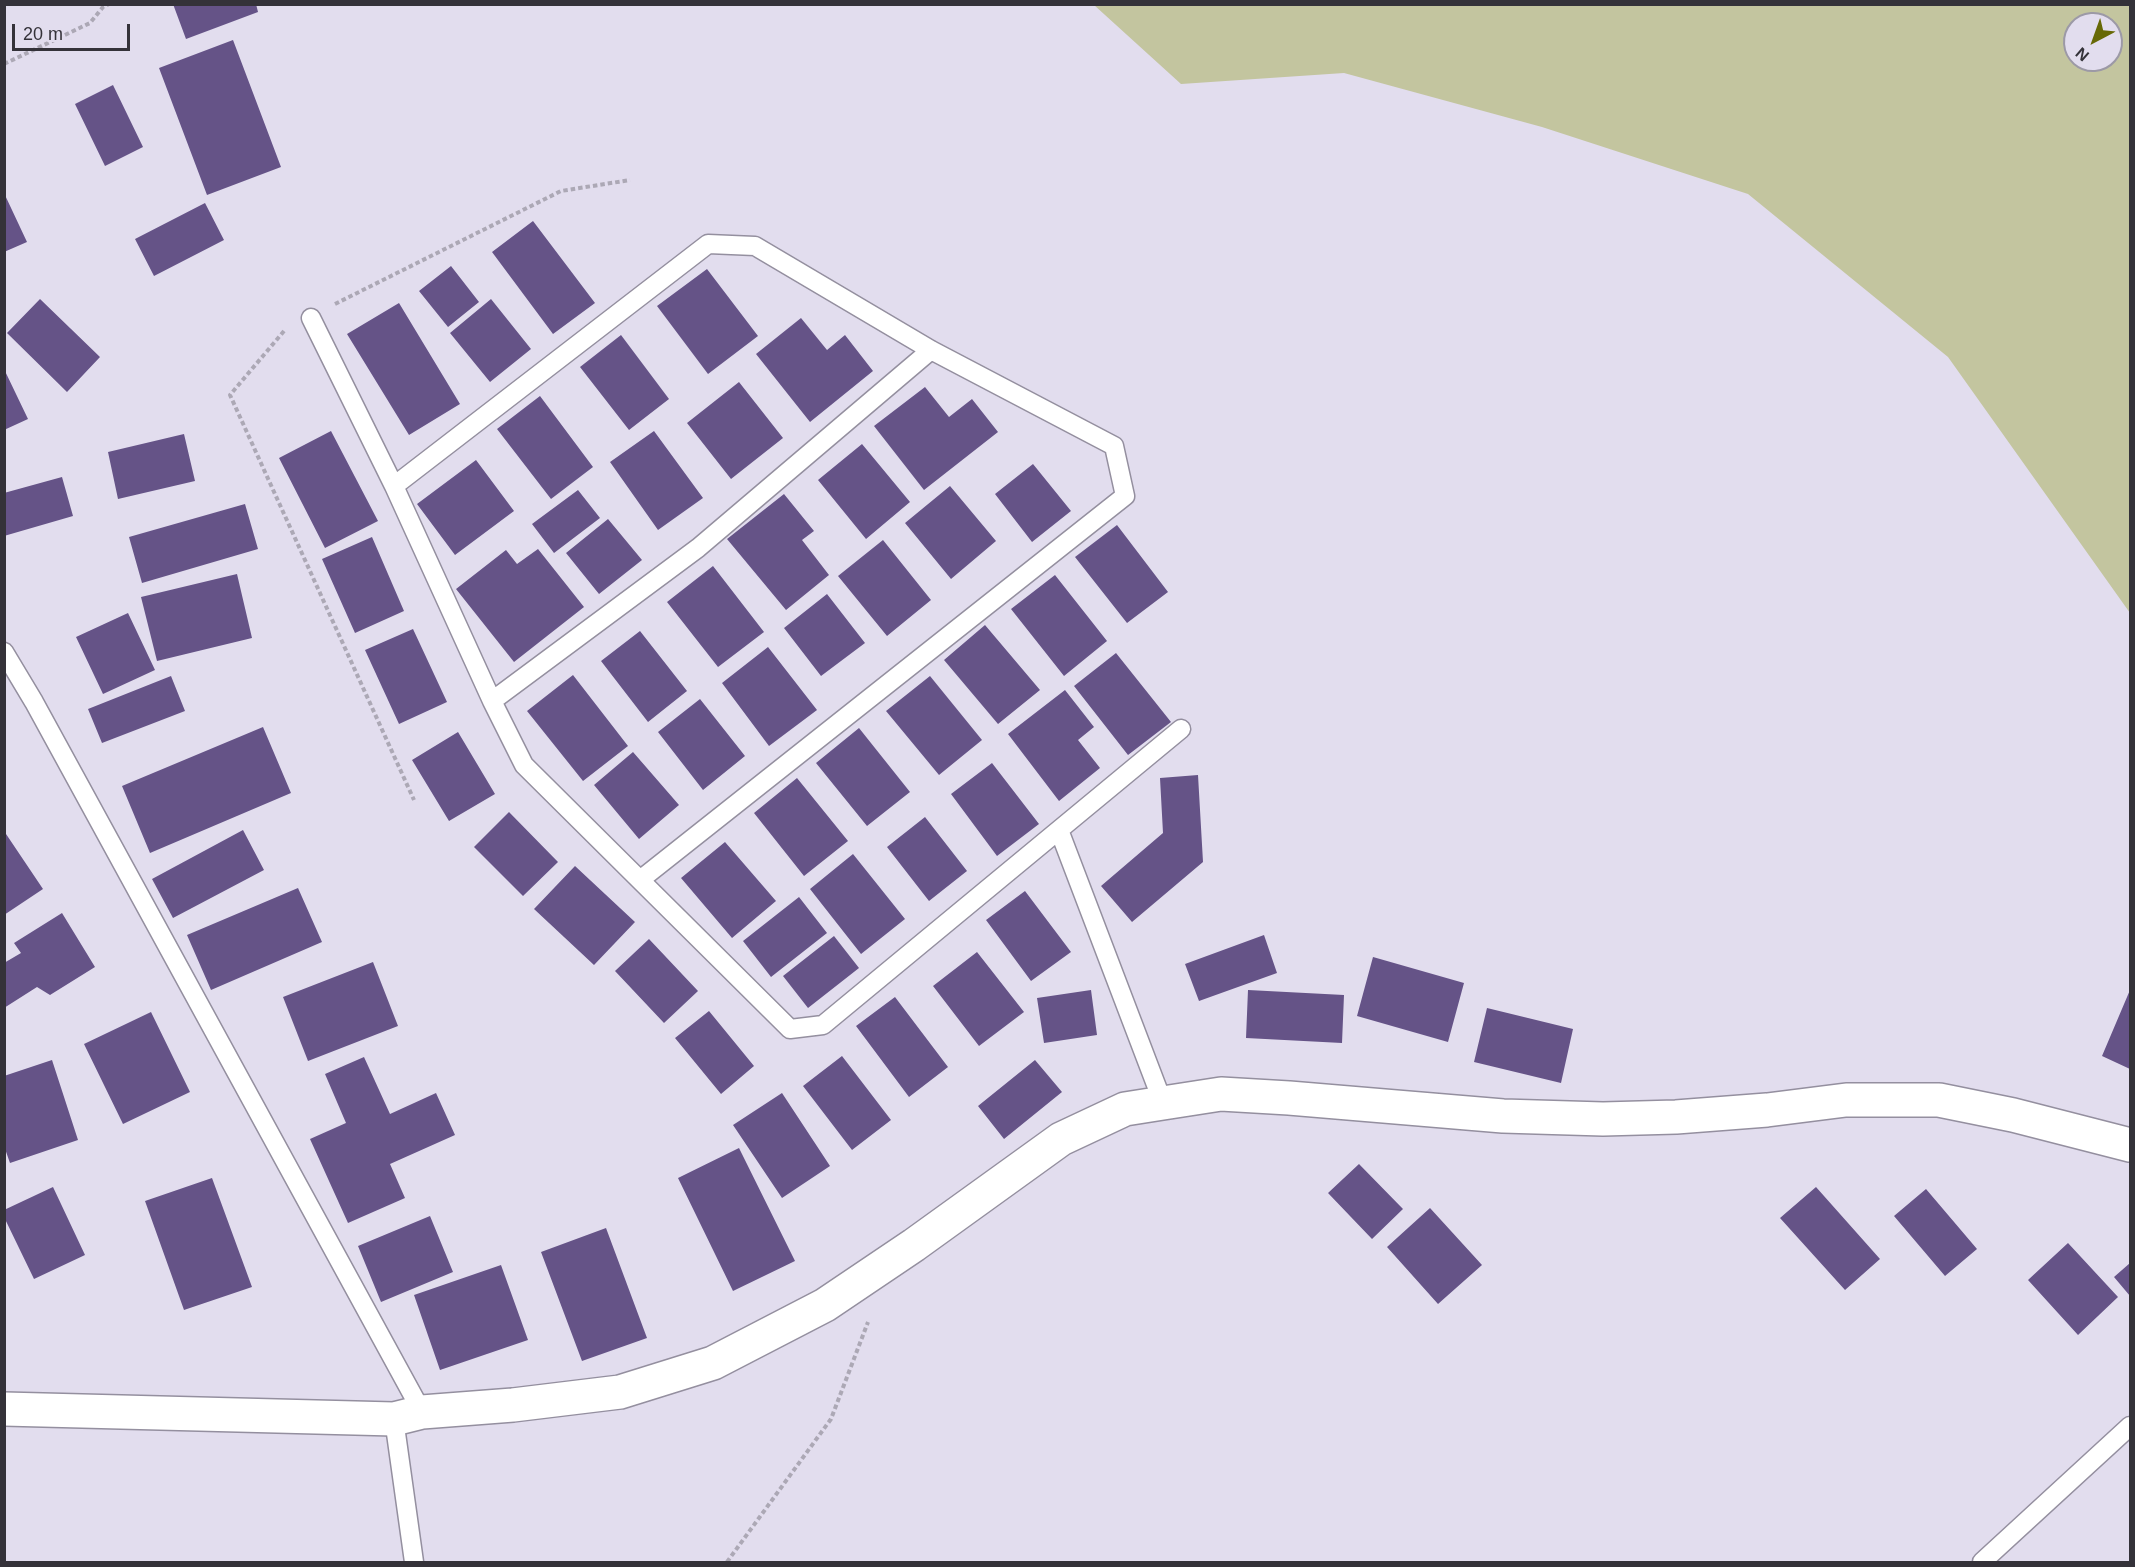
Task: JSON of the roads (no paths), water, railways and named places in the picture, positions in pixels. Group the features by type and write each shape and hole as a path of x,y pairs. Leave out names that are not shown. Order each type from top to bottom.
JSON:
{"street":[{"path":"4,1409 408,1416 620,1392 713,1363 825,1305 914,1245 1061,1139 1125,1109 1221,1094 1503,1116 1603,1119 1733,1112 1846,1100 1939,1100 2013,1115 2130,1145"}],"lane":[{"path":"394,486 708,244 755,246 931,350 1114,446 1125,496 640,880"},
{"path":"311,318 394,486 492,701 524,765 790,1029 823,1025 1181,729"},
{"path":"492,701 698,548 931,350"},
{"path":"4,652 34,702 408,1416 414,1563"},
{"path":"1059,830 1163,1103"},
{"path":"1982,1563 2130,1426"}]}
